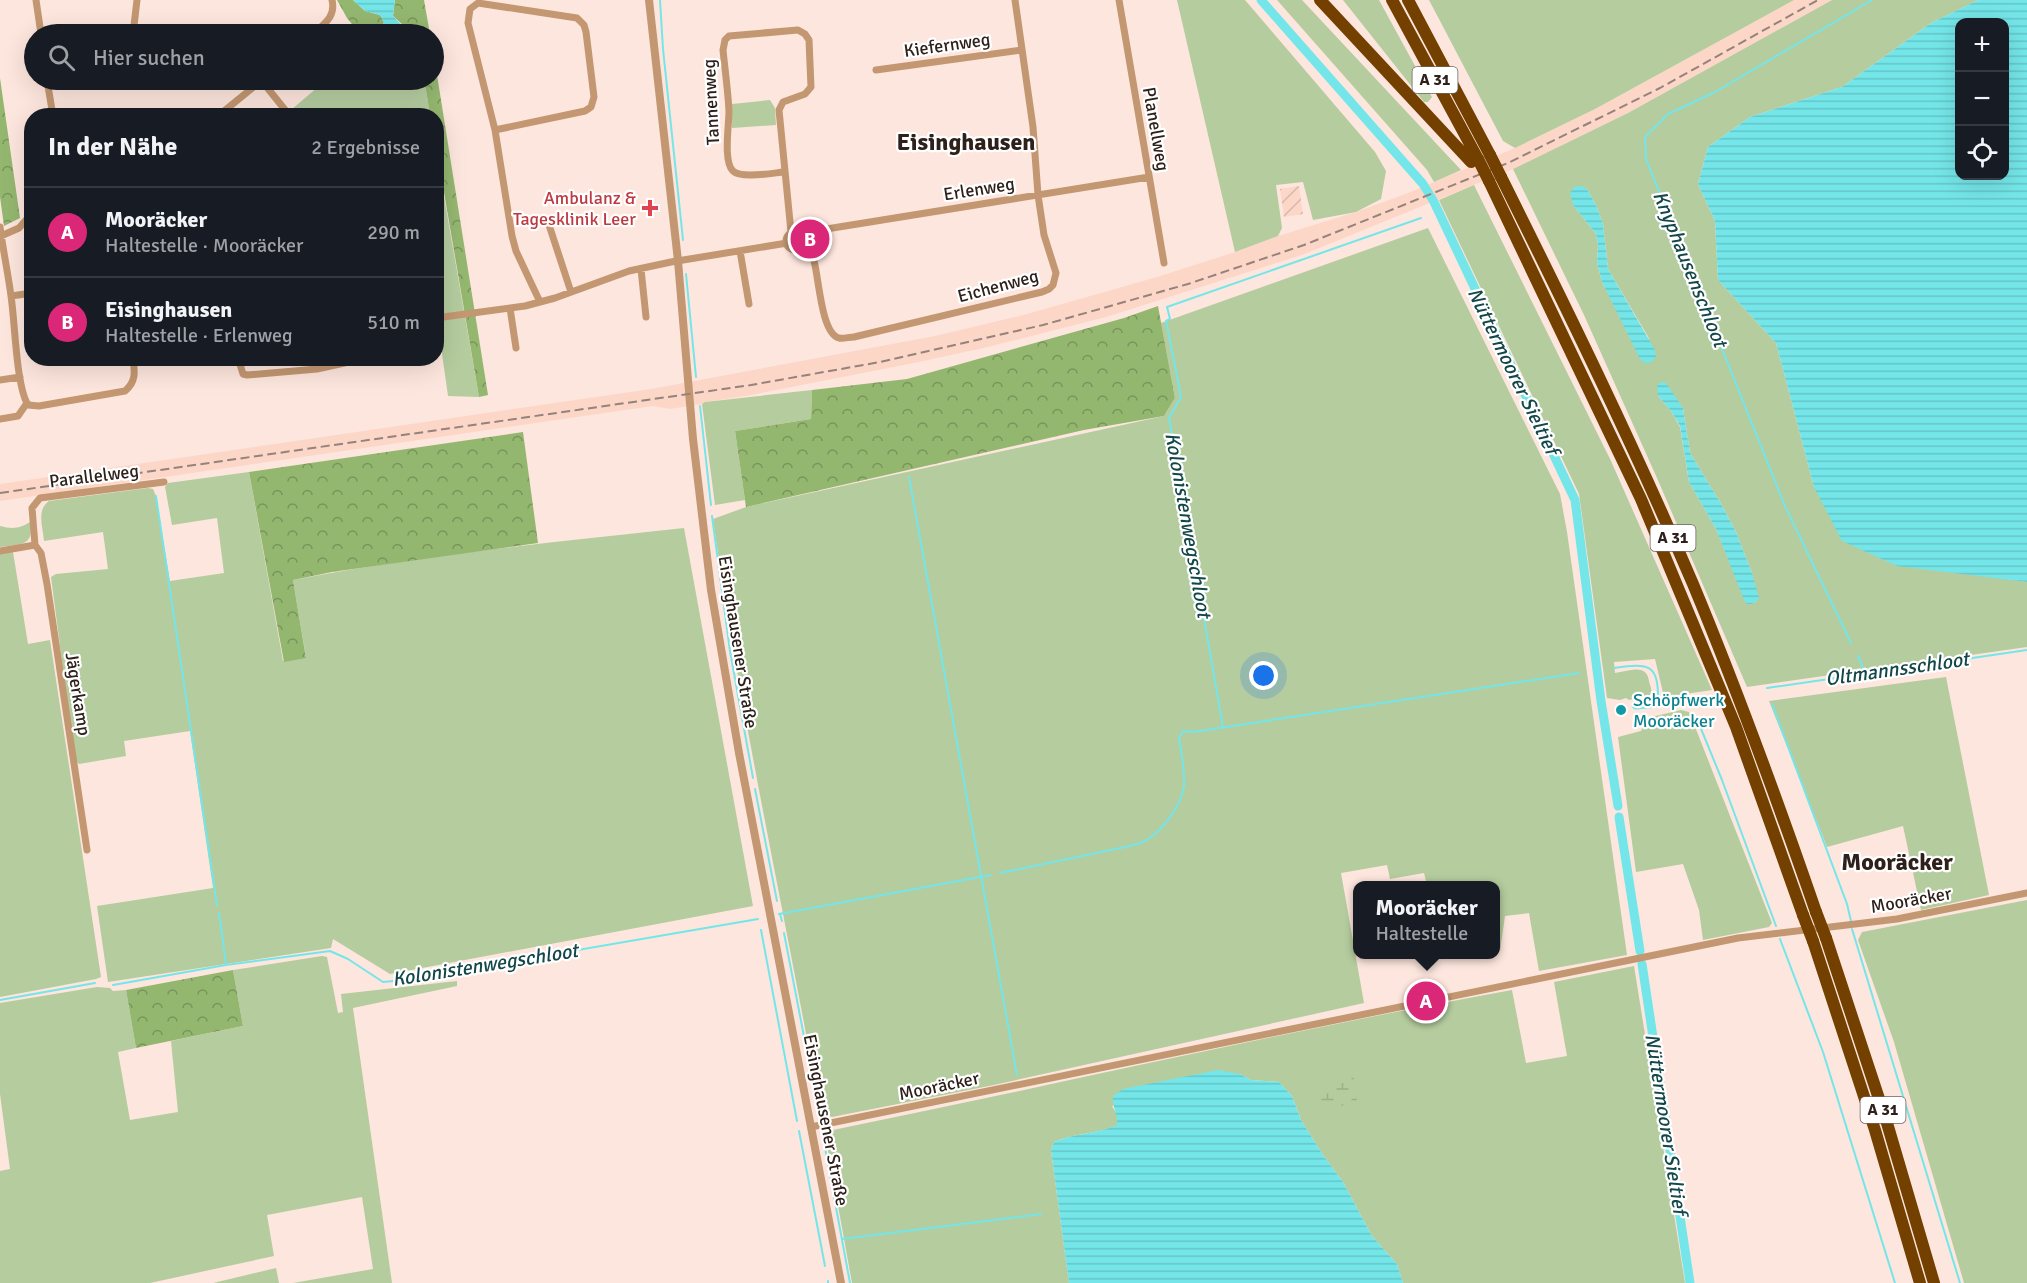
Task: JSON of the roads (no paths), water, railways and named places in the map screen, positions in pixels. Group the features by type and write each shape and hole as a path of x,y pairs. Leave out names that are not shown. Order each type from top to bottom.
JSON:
{"highway":[{"path":"1320,0 1477,164"},
{"name":"A 31","path":"1392,0 1477,164 1495,179 1546,265 1694,586 1749,723 1826,938 1887,1123 1934,1283"},
{"name":"A 31","path":"1408,0 1490,155 1495,179 1641,499 1736,727 1813,941 1875,1130 1920,1283"}],"street":[{"path":"36,0 40,24"},
{"path":"133,24 137,0"},
{"path":"324,24 330,19 333,9 332,0"},
{"name":"Eisinghausener Straße","path":"649,0 678,261 692,430 713,601 739,753 841,1283"},
{"name":"Eichenweg","path":"801,246 809,253 816,265 828,328 838,338 854,337 1050,289 1056,278 1056,269 1044,235 1038,195 1033,127 1015,0"},
{"name":"Planellweg","path":"1119,0 1164,263"},
{"path":"495,130 585,111 591,107 594,97 586,32 584,25 577,18 475,4 470,9 468,23 495,130 513,243 540,302"},
{"name":"Tannenweg","path":"784,172 741,175 730,167 727,137 729,112 723,50 725,40 729,36 798,30 809,40 811,87 805,94 783,102 779,110 791,232"},
{"name":"Kiefernweg","path":"876,70 1022,50"},
{"path":"49,90 52,108"},
{"path":"228,108 250,90"},
{"path":"270,90 284,108"},
{"name":"Erlenweg","path":"814,231 1149,177"},
{"path":"1,236 19,228 24,222"},
{"path":"549,225 571,292"},
{"path":"0,227 20,377 28,404"},
{"path":"791,232 798,232 804,241 801,246 793,249 786,243 787,236 791,232"},
{"path":"444,317 540,302 606,278 641,269 786,243"},
{"path":"740,251 749,304"},
{"path":"641,269 646,317"},
{"path":"11,296 24,294"},
{"path":"510,308 516,348"},
{"path":"28,404 39,406 125,391 135,377 134,366"},
{"path":"240,366 243,374 247,375 331,366"},
{"path":"0,380 20,377"},
{"path":"0,419 18,416 28,404"},
{"name":"Parallelweg","path":"35,545 32,508 40,498 164,482"},
{"path":"0,551 35,545"},
{"name":"Jägerkamp","path":"35,545 41,553 47,584 87,850"},
{"name":"Mooräcker","path":"811,1127 1738,938 1897,920 2027,893"}],"water":[{"path":"353,0 395,0 393,16 400,24 383,24 380,15 365,11"},
{"path":"1978,0 2027,0 2027,582 1897,566 1842,541 1814,487 1776,343 1718,280 1715,221 1698,184 1708,147 1750,117 1842,87 1931,23"},
{"path":"1581,186 1587,189 1603,224 1608,269 1655,350 1656,357 1650,363 1645,363 1640,359 1602,282 1597,263 1596,234 1573,205 1570,193 1574,187"},
{"path":"1661,382 1666,383 1683,408 1690,453 1736,532 1759,598 1754,603 1747,604 1744,600 1716,529 1689,482 1680,426 1658,396 1657,386"},
{"path":"1218,1070 1240,1074 1251,1080 1279,1082 1292,1096 1301,1120 1343,1182 1372,1236 1397,1264 1403,1283 1069,1283 1051,1150 1054,1142 1117,1125 1113,1096 1123,1089"}],"waterway":[{"path":"660,0 683,240"},
{"name":"Nüttermoorer Sieltief","path":"1261,0 1423,184 1434,202 1575,500 1601,701 1618,806"},
{"name":"Knyphausenschloot","path":"1851,643 1785,506 1646,159 1645,137 1668,114 1715,92 1872,0"},
{"name":"Kolonistenwegschloot","path":"1223,727 1169,418 1181,397 1166,321 1170,319 1167,307 1421,218"},
{"path":"686,274 696,377"},
{"path":"700,406 711,505"},
{"path":"909,477 1017,1075"},
{"path":"156,496 217,905"},
{"path":"712,516 730,651 753,778"},
{"name":"Oltmannsschloot","path":"1767,688 2027,650"},
{"name":"Knyphausenschloot","path":"1858,656 1865,673"},
{"name":"Kolonistenwegschloot","path":"1614,668 1644,666 1654,673 1658,703 1686,701"},
{"name":"Kolonistenwegschloot","path":"1000,873 1130,846 1144,842 1154,835 1171,816 1180,801 1184,774 1179,739 1183,731 1193,732 1579,673"},
{"name":"Oltmannsschloot","path":"1636,705 1658,703"},
{"path":"1772,704 1847,904 1851,921"},
{"path":"1697,719 1776,926"},
{"path":"755,789 777,901"},
{"name":"Nüttermoorer Sieltief","path":"1619,817 1640,951"},
{"name":"Kolonistenwegschloot","path":"779,914 991,875"},
{"path":"219,913 226,964"},
{"name":"Kolonistenwegschloot","path":"780,914 782,921"},
{"name":"Kolonistenwegschloot","path":"113,985 226,965 330,951 348,959 383,982 404,980 758,919"},
{"path":"1852,929 1960,1283"},
{"path":"761,930 797,1121"},
{"path":"784,933 819,1114"},
{"path":"1780,939 1823,1052 1895,1283"},
{"name":"Nüttermoorer Sieltief","path":"1642,964 1690,1283"},
{"name":"Kolonistenwegschloot","path":"0,1000 95,983"},
{"path":"799,1131 825,1266"},
{"path":"823,1137 850,1283"},
{"path":"842,1239 1041,1214"}],"railway":[{"path":"0,493 751,385 880,362 1043,325 1188,284 1304,245 1508,163 1660,88 1818,0"}],"place":[{"name":"Ambulanz & Tagesklinik Leer","path":"650,208"},
{"name":"Eisinghausen","path":"810,239"},
{"name":"Schöpfwerk Mooräcker","path":"1621,710"},
{"name":"Mooräcker","path":"1426,1001"}],"district":[{"name":"Eisinghausen","path":"966,142"},
{"name":"Mooräcker","path":"1897,862"}]}
